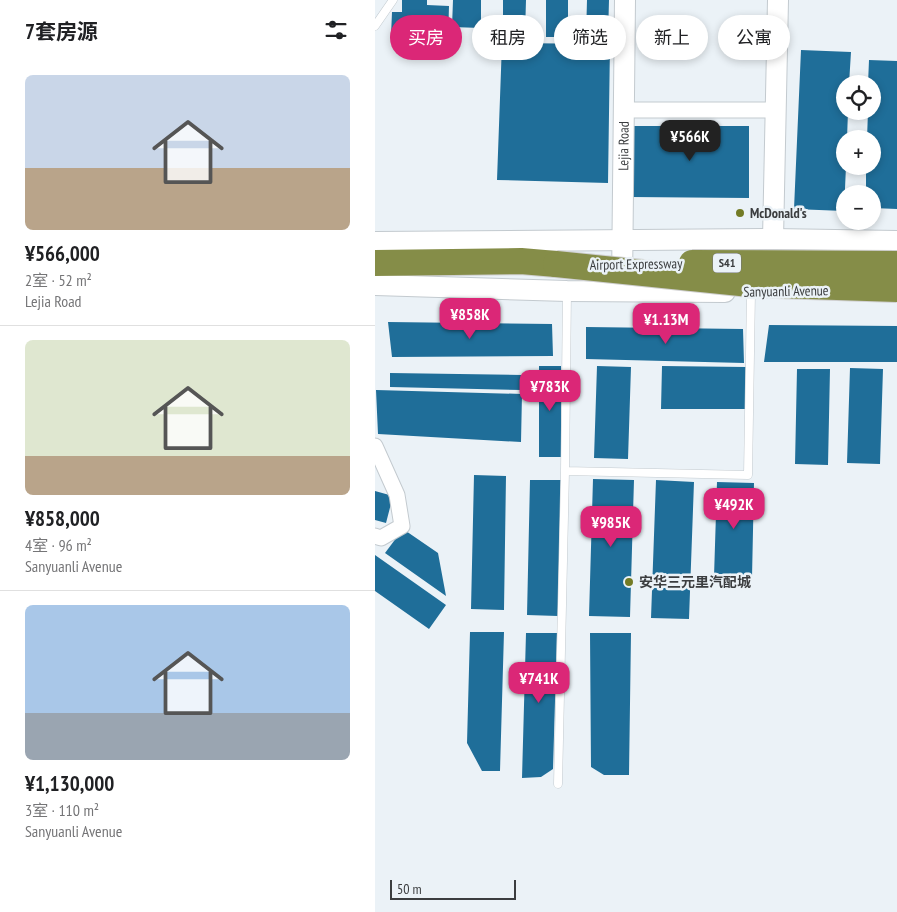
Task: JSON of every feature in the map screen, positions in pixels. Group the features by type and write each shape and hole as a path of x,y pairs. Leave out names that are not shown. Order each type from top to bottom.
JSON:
{"highway":[{"name":"Airport Expressway","path":"375,262 521,262 557,252 743,263 897,264"},
{"path":"557,252 750,284 897,289"}],"main road":[{"name":"Lejia Road","path":"622,292 625,0"},
{"path":"773,239 778,0"},
{"path":"375,242 557,252 622,240 773,239 897,241"},
{"name":"Sanyuanli Avenue","path":"375,285 622,292 897,289"}],"street":[{"path":"623,110 775,110"},
{"path":"557,252 565,245 571,251 574,259 573,274 569,286 563,291"},
{"path":"375,446 397,495 402,526 381,538 375,536"}],"lane":[{"path":"375,26 393,0"},
{"path":"558,784 565,471 563,291"},
{"path":"565,471 748,475 751,292"}],"building":[{"path":"402,0 427,0 427,5 449,6 449,15 392,15 392,12 402,12"},
{"path":"453,0 481,0 481,15 472,15 472,28 462,27 462,15 452,15"},
{"path":"503,0 526,0 526,15 503,15"},
{"path":"546,0 568,0 568,15 554,15 554,37 546,37"},
{"path":"587,0 609,0 609,15 587,15"},
{"path":"544,43 554,43 554,60 610,60 608,183 497,180 501,60 544,60"},
{"path":"801,50 851,52 850,75 836,75 836,120 848,120 847,130 836,130 836,175 846,175 845,185 836,185 836,211 794,209"},
{"path":"869,60 897,61 897,209 881,208 881,185 866,185 866,175 881,175 881,130 867,130 868,120 881,120 881,75 868,75"},
{"path":"631,126 749,126 749,198 631,197"},
{"path":"388,322 552,324 553,356 392,357"},
{"path":"769,325 897,326 897,362 764,362"},
{"path":"586,327 743,329 744,363 586,359"},
{"path":"539,366 561,366 561,457 539,457"},
{"path":"597,366 631,367 628,459 594,458"},
{"path":"662,366 746,367 746,409 661,409"},
{"path":"850,368 883,369 880,464 847,463"},
{"path":"797,369 830,369 828,465 795,464"},
{"path":"390,373 522,375 522,390 390,387"},
{"path":"376,390 522,394 521,442 378,434"},
{"path":"474,475 506,476 504,610 471,609"},
{"path":"593,479 634,480 630,617 589,616"},
{"path":"530,480 561,480 558,616 527,615"},
{"path":"656,480 694,482 689,619 651,618"},
{"path":"717,482 754,483 752,578 714,577"},
{"path":"375,491 393,496 386,523 375,520"},
{"path":"403,529 438,553 446,596 385,553"},
{"path":"375,555 446,605 429,629 375,591"},
{"path":"470,632 504,632 500,771 482,771 467,743"},
{"path":"526,633 557,633 553,769 541,777 522,778"},
{"path":"590,633 631,633 629,775 604,775 591,767"}],"place":[{"name":"McDonald's","path":"740,213"},
{"name":"安华三元里汽配城","path":"629,582"}]}
